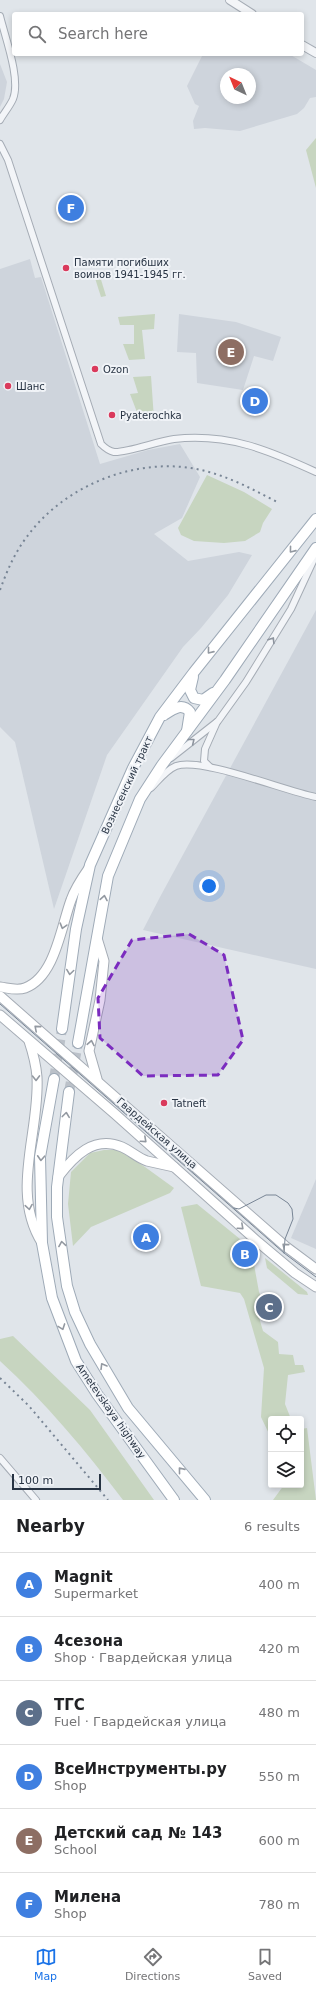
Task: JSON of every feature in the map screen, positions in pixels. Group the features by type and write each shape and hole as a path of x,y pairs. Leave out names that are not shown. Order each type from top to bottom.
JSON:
{"main road":[{"name":"Вознесенский тракт","path":"62,1029 76,928 90,865 133,768 160,717 316,519"},
{"name":"Вознесенский тракт","path":"78,1043 108,876 140,799 162,765 185,737 316,548"},
{"path":"194,672 190,690 194,698 197,700 203,700 210,697 225,680"},
{"path":"160,717 175,708 183,706 188,708 190,712 189,722 185,737"},
{"path":"0,987 22,989 38,980 46,970 60,938 70,900 76,886 90,865"},
{"path":"97,936 104,961 100,1000 89,1051 98,1081"},
{"name":"Гвардейская улица","path":"0,996 285,1246 316,1269"},
{"name":"Гвардейская улица","path":"0,1015 175,1167 264,1247 316,1287"},
{"path":"28,1040 35,1058 37,1078 29,1153 28,1200 31,1221 42,1243"},
{"name":"Ametevskaya highway","path":"54,1079 40,1157 42,1243 52,1298 76,1361 97,1394 174,1500"},
{"name":"Ametevskaya highway","path":"69,1092 58,1178 57,1217 67,1286 75,1312 90,1344 128,1408 205,1500"},
{"path":"58,1178 78,1154 86,1149 104,1143 110,1143 123,1147 146,1160 175,1167"}],"street":[{"path":"230,0 249,12"},
{"path":"0,16 14,72 15,90 13,100 0,120"},
{"path":"304,46 316,53"},
{"path":"0,144 8,160 101,444 105,448 115,452 173,439 195,438 226,440 264,449 316,472"},
{"path":"210,767 204,761 205,749 218,721 246,682 291,609 316,554"},
{"path":"162,765 218,721"},
{"path":"140,799 167,772 176,767 187,764 210,767 316,797"},
{"path":"0,1458 36,1500"}],"highlighted area":[{"path":"189,934 224,955 243,1040 218,1075 143,1076 100,1038 98,998 132,940"}],"shaded area":[{"path":"202,56 292,56 316,70 316,97 310,98 304,108 297,114 240,131 205,128 194,129 193,121 199,106 195,104 187,86"},
{"path":"0,64 7,82 4,99 0,107"},
{"path":"30,259 35,278 41,277 100,464 148,450 180,444 200,477 182,518 154,534 188,561 239,552 252,555 228,595 183,647 107,755 54,909 15,742 0,727 0,269"},
{"path":"179,314 236,322 281,337 273,361 254,356 243,390 197,383 196,353 177,352"},
{"path":"316,610 316,969 143,930 160,897"},
{"path":"316,1179 316,1249 291,1238"}],"green space":[{"path":"316,138 316,188 306,150"},
{"path":"99,273 106,296 101,297 94,275"},
{"path":"155,314 154,329 142,330 145,359 129,360 123,344 134,344 134,325 120,325 118,317"},
{"path":"151,376 154,419 140,420 130,394 138,393 133,377"},
{"path":"207,475 244,492 272,509 263,523 260,532 245,541 224,543 194,541 181,535 178,528"},
{"path":"104,1150 118,1150 174,1188 170,1193 91,1227 73,1246 68,1204 71,1172 90,1153"},
{"path":"197,1204 240,1239 231,1248 243,1264 253,1259 259,1292 267,1311 258,1314 263,1331 278,1342 279,1354 293,1355 295,1365 303,1365 305,1372 288,1375 285,1404 290,1416 268,1416 268,1432 261,1417 264,1368 244,1299 240,1293 201,1286 181,1207"},
{"path":"265,1258 307,1292 308,1295 298,1294 267,1268"},
{"path":"13,1336 90,1410 154,1500 123,1500 65,1428 0,1361 0,1339"},
{"path":"304,1428 307,1428 316,1500 273,1500 282,1488 304,1488"}],"tunnel":[{"path":"54,1079 62,1029"},
{"path":"69,1092 78,1043"}],"tram line":[{"path":"0,1004 284,1253 316,1277"},
{"path":"234,1208 239,1209 266,1195 276,1195 288,1203 292,1209 293,1219 285,1239 284,1253"}],"railway":[{"path":"0,590 14,556 26,538 42,519 62,502 84,488 108,477 133,470 158,467 184,467 209,472 227,478 279,503"},
{"path":"0,1378 29,1406 108,1500"}],"place":[{"name":"Милена","path":"71,208"},
{"name":"Памяти погибших воинов 1941-1945 гг.","path":"66,268"},
{"name":"Детский сад № 143","path":"231,352"},
{"name":"Ozon","path":"95,369"},
{"name":"Шанс","path":"8,386"},
{"name":"ВсеИнструменты.ру","path":"255,401"},
{"name":"Pyaterochka","path":"112,415"},
{"name":"Tatneft","path":"164,1103"},
{"name":"Magnit","path":"146,1237"},
{"name":"4сезона","path":"245,1254"},
{"name":"ТГС","path":"269,1307"}]}
